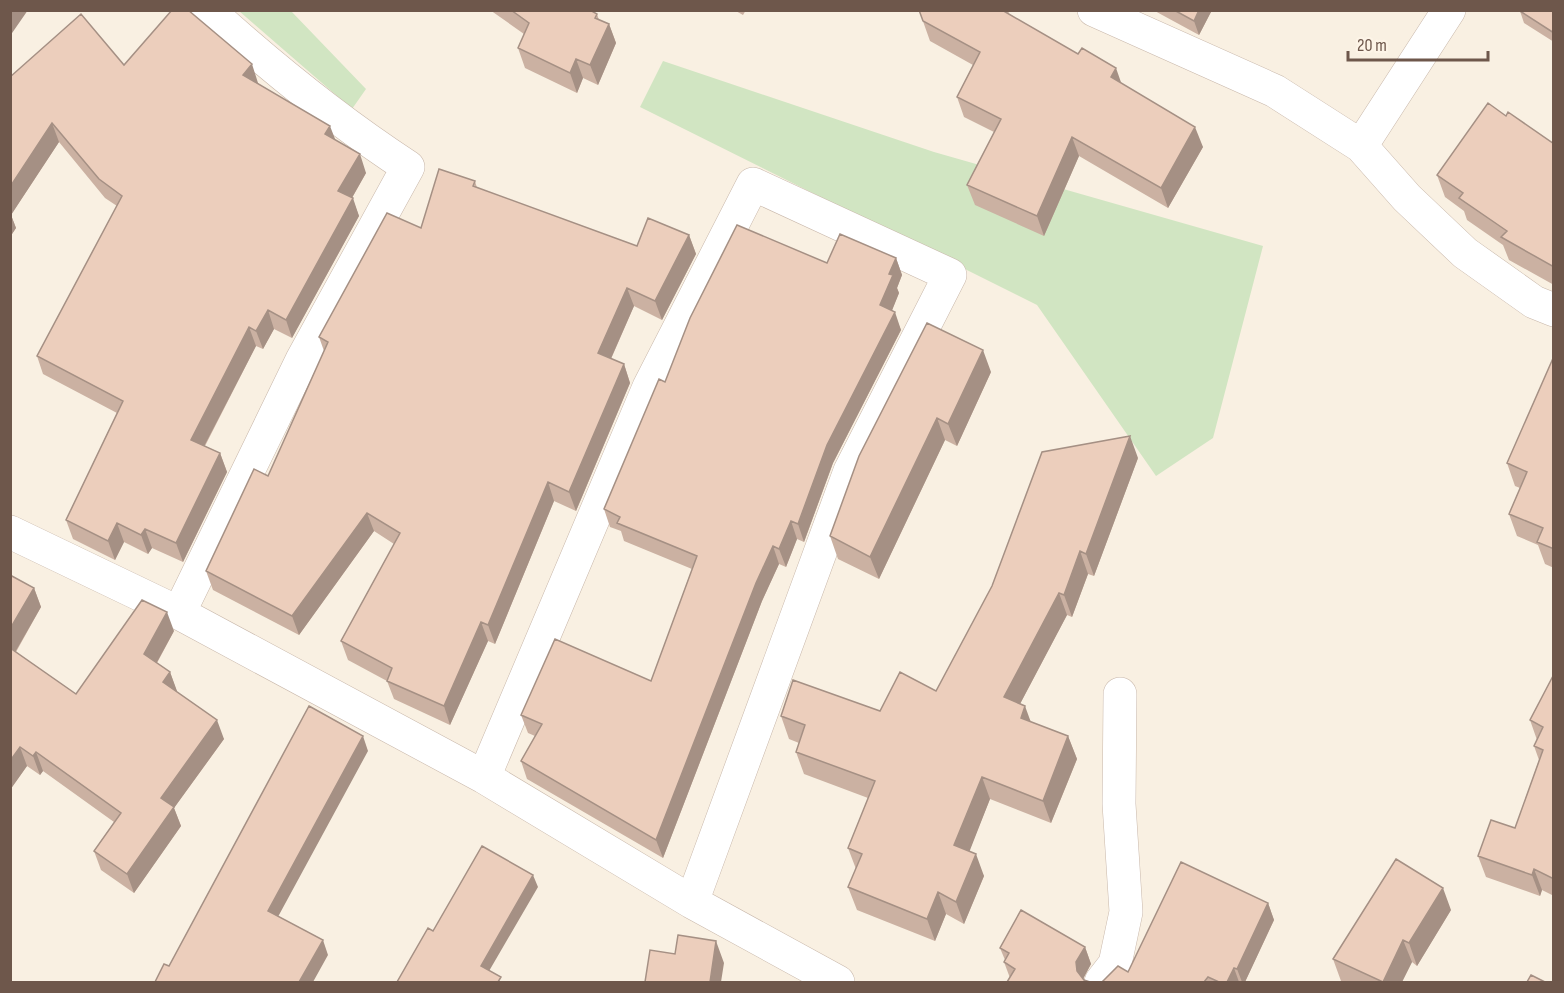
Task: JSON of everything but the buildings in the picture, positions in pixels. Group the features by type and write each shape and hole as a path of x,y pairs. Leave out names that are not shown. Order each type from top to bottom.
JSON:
{"street":[{"path":"179,613 302,360 408,167 350,130 283,77 208,10"},
{"path":"1094,10 1275,91 1361,146 1407,198 1465,253 1534,302 1554,310"},
{"path":"1361,146 1449,10"},
{"path":"484,777 649,387 753,184 950,275 850,471 692,902"},
{"path":"10,532 179,613 484,777 692,902 838,982"},
{"path":"1101,982 1115,964 1126,912 1119,804 1120,694"}],"green space":[{"path":"239,11 291,11 366,89 352,109"},
{"path":"663,61 934,152 1263,246 1213,438 1156,476 1037,305 640,107"}]}
